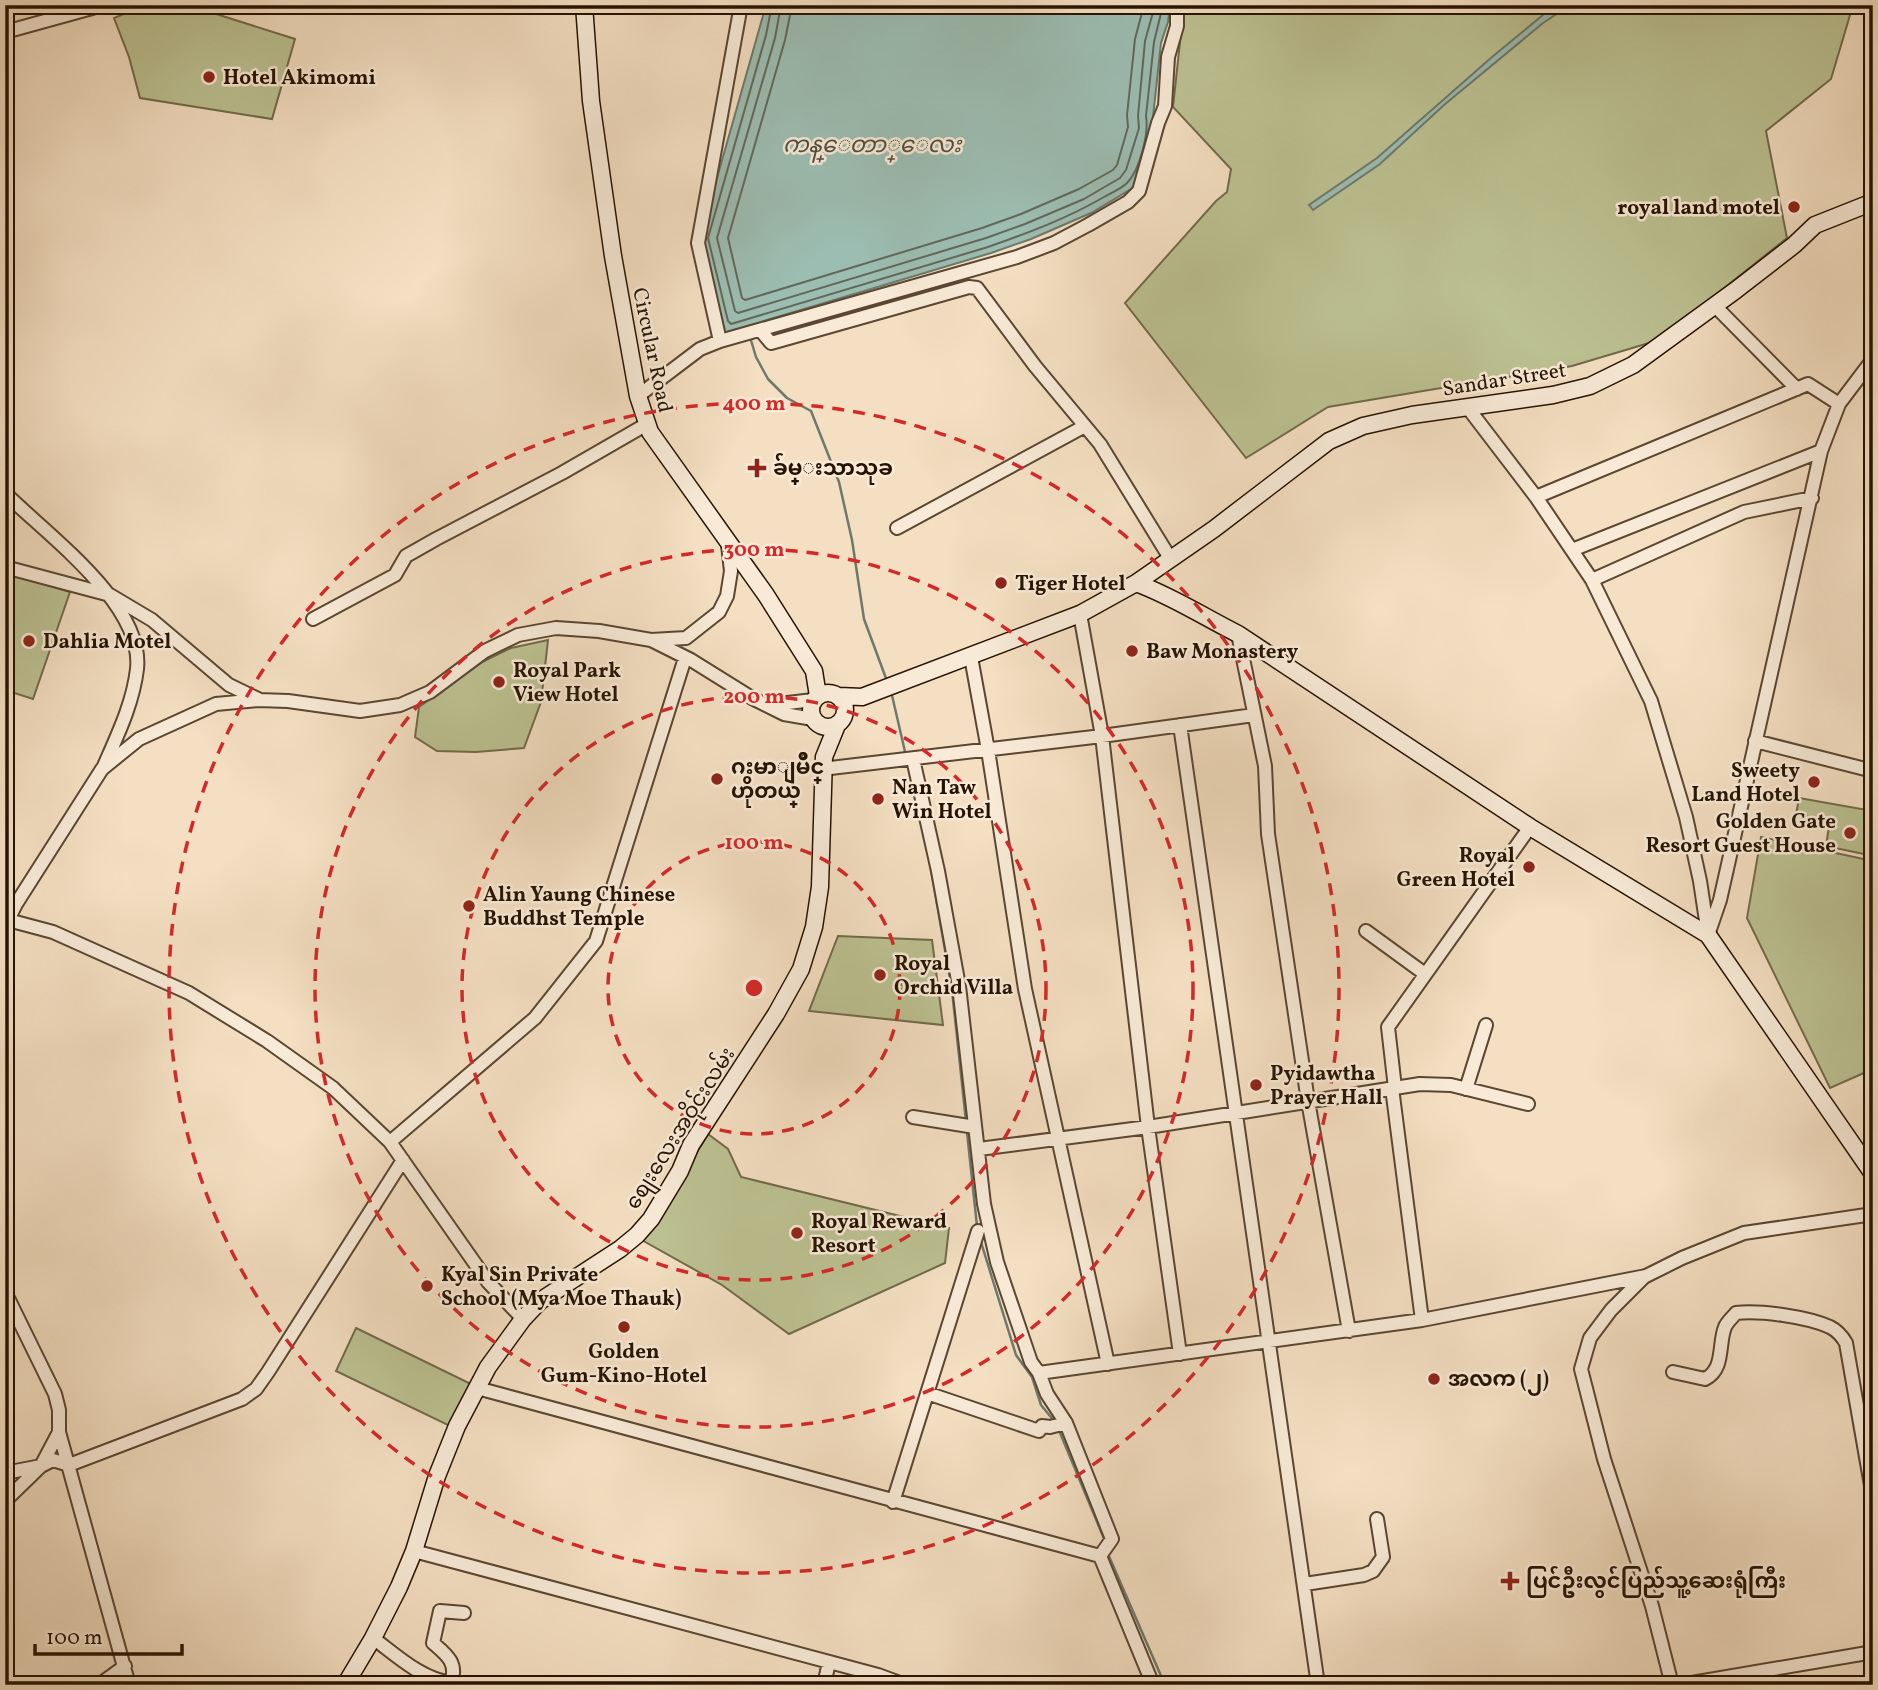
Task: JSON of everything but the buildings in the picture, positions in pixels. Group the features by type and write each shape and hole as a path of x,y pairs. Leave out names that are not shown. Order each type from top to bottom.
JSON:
{"street":[{"path":"5,32 103,5"},
{"name":"Circular Road","path":"584,5 593,113 613,256 638,396 647,424 657,444 766,595 814,671 816,698"},
{"path":"720,341 698,243 741,5"},
{"path":"638,396 690,356 720,341 1017,257 1054,243 1128,202 1139,191 1165,106 1167,70 1177,26 1178,5"},
{"name":"Sandar Street","path":"862,697 1080,614 1136,583 1214,530 1329,441 1363,426 1412,415 1553,395 1590,386 1633,365 1794,245 1815,225 1873,202"},
{"path":"761,331 771,343 969,287 977,288 1035,366 1100,444 1170,558 1166,594"},
{"path":"1714,306 1797,389"},
{"path":"1708,935 1720,900 1821,451 1839,404 1873,359"},
{"path":"1536,497 1808,384 1839,404"},
{"path":"1468,408 1536,497 1592,580 1651,701 1671,760 1700,881 1708,935"},
{"path":"313,619 395,576 406,556 647,424"},
{"path":"897,528 1085,426"},
{"path":"1572,550 1821,451"},
{"path":"5,493 110,595 152,620 229,685 258,699"},
{"path":"1592,580 1744,512 1812,498"},
{"path":"102,769 139,739 216,704 258,699 360,711 400,705 429,692 485,651 518,635 556,628 599,631 651,640 686,638 719,612 727,596 731,571 728,545"},
{"path":"5,567 110,595 134,635 137,666 124,720 102,769 7,923 53,932 189,993 267,1041 333,1087 390,1142 488,1282 523,1319"},
{"path":"1136,583 1166,594 1238,634 1530,827 1708,935 1873,1174"},
{"path":"1080,614 1102,736 1148,1127 1180,1354"},
{"path":"1238,634 1265,766 1268,834 1308,1101 1349,1331"},
{"path":"651,640 784,714 815,721 826,727 841,719 862,697"},
{"path":"971,657 1025,989 1108,1364"},
{"path":"390,1142 536,1018 596,941 685,658"},
{"path":"814,671 845,704 823,763"},
{"path":"771,705 816,698 830,692 862,697"},
{"path":"816,698 811,706 823,763"},
{"path":"823,763 909,759 1254,715"},
{"path":"1180,725 1318,1685"},
{"path":"1755,741 1873,771"},
{"path":"909,759 938,871 959,986 969,1126 979,1149 985,1204 997,1262 1031,1362 1039,1373 1059,1425 1112,1539 1104,1550"},
{"name":"စျေးလေးအဝိုင်းလမ်း","path":"347,1684 373,1638 414,1551 437,1476 457,1426 488,1367 523,1319 540,1301 620,1249 651,1219 680,1171 691,1144 776,1014 801,969 814,927 820,887 823,763"},
{"path":"1422,1320 1388,1027 1530,827"},
{"path":"1366,931 1425,974"},
{"path":"1466,1089 1486,1025"},
{"path":"979,1149 1148,1127 1420,1083 1451,1085 1528,1104"},
{"path":"913,1117 969,1126"},
{"path":"5,1473 41,1466 53,1460 69,1465 242,1399 256,1389 403,1160"},
{"path":"1039,1373 1422,1320 1646,1276 1744,1233 1873,1214"},
{"path":"893,1502 978,1231"},
{"path":"1646,1276 1612,1310 1590,1338 1581,1369 1604,1459 1652,1606 1672,1685"},
{"path":"5,1292 55,1394 60,1432 130,1685"},
{"path":"1673,1372 1705,1379 1709,1377 1719,1360 1725,1326 1736,1313 1765,1312 1830,1327 1840,1333 1846,1343 1873,1497"},
{"path":"477,1388 893,1502 1104,1550"},
{"path":"927,1393 1039,1431 1042,1426 1059,1425"},
{"path":"5,1500 41,1466 60,1432"},
{"path":"1305,1584 1364,1575 1373,1571 1384,1557 1377,1519"},
{"path":"1104,1550 1153,1685"},
{"path":"414,1551 829,1662 878,1680 905,1685"},
{"path":"373,1638 421,1673 451,1683 454,1674 451,1659 433,1643 440,1611 464,1614"},
{"path":"1680,1685 1873,1652"},
{"path":"824,1685 829,1662"},
{"path":"99,1685 125,1666"}],"green space":[{"name":"Hotel Akimomi","path":"145,5 188,5 295,39 272,119 140,98 129,57 114,18"},
{"path":"1184,5 1853,5 1831,79 1766,131 1787,238 1659,340 1572,366 1328,407 1246,458 1125,303 1227,192 1231,169 1173,107"},
{"name":"Dahlia Motel","path":"5,572 70,592 33,699 5,690"},
{"name":"Royal Park View Hotel","path":"548,640 541,702 524,748 476,752 437,751 415,737 419,707 482,662 511,648"},
{"name":"Golden Gate Resort Guest House","path":"1799,798 1873,811 1873,856 1826,846 1830,820 1796,815"},
{"path":"1761,837 1873,861 1873,1069 1830,1088 1747,918"},
{"name":"Royal Orchid Villa","path":"838,936 932,940 943,1025 809,1011"},
{"name":"Royal Reward Resort","path":"708,1134 728,1149 741,1177 949,1228 945,1263 789,1334 722,1285 640,1239 653,1225"},
{"path":"356,1328 473,1385 452,1427 336,1371"}],"water":[{"name":"ကန္ေတာ္ေလး","path":"766,5 1170,5 1161,43 1153,117 1156,127 1140,177 1131,189 1091,213 1031,239 724,333 700,238"},
{"path":"1555,5 1570,5 1543,23 1444,105 1380,164 1313,210 1309,205 1377,158"}],"waterway":[{"path":"750,337 756,357 768,379 787,398 811,411 839,482 852,540 864,619 887,681"},
{"path":"891,691 906,756"},
{"path":"929,858 952,990 966,1121"},
{"path":"967,1132 977,1226"},
{"path":"980,1239 1016,1355 1032,1377 1041,1405 1055,1422"},
{"path":"1058,1428 1105,1541"},
{"path":"1108,1554 1165,1685"}],"place":[{"name":"Hotel Akimomi","path":"209,77"},
{"name":"royal land motel","path":"1794,207"},
{"name":"ခ်မ္းသာသုခ","path":"757,468"},
{"name":"Tiger Hotel","path":"1001,583"},
{"name":"Dahlia Motel","path":"29,641"},
{"name":"Baw Monastery","path":"1132,651"},
{"name":"Royal Park View Hotel","path":"499,682"},
{"name":"ဂႏမာျမိဳင္ ဟိုတယ္","path":"717,779"},
{"name":"Sweety Land Hotel","path":"1814,782"},
{"name":"Nan Taw Win Hotel","path":"878,799"},
{"name":"Golden Gate Resort Guest House","path":"1850,833"},
{"name":"Royal Green Hotel","path":"1529,867"},
{"name":"Alin Yaung Chinese Buddhst Temple","path":"469,906"},
{"name":"Royal Orchid Villa","path":"880,975"},
{"name":"Pyidawtha Prayer Hall","path":"1256,1085"},
{"name":"Royal Reward Resort","path":"797,1233"},
{"name":"Kyal Sin Private School (Mya Moe Thauk)","path":"427,1286"},
{"name":"Golden Gum-Kino-Hotel","path":"624,1327"},
{"name":"အလက (၂)","path":"1434,1379"},
{"name":"ပြင်ဦးလွင်ပြည်သူ့ဆေးရုံကြီး","path":"1510,1581"}]}
